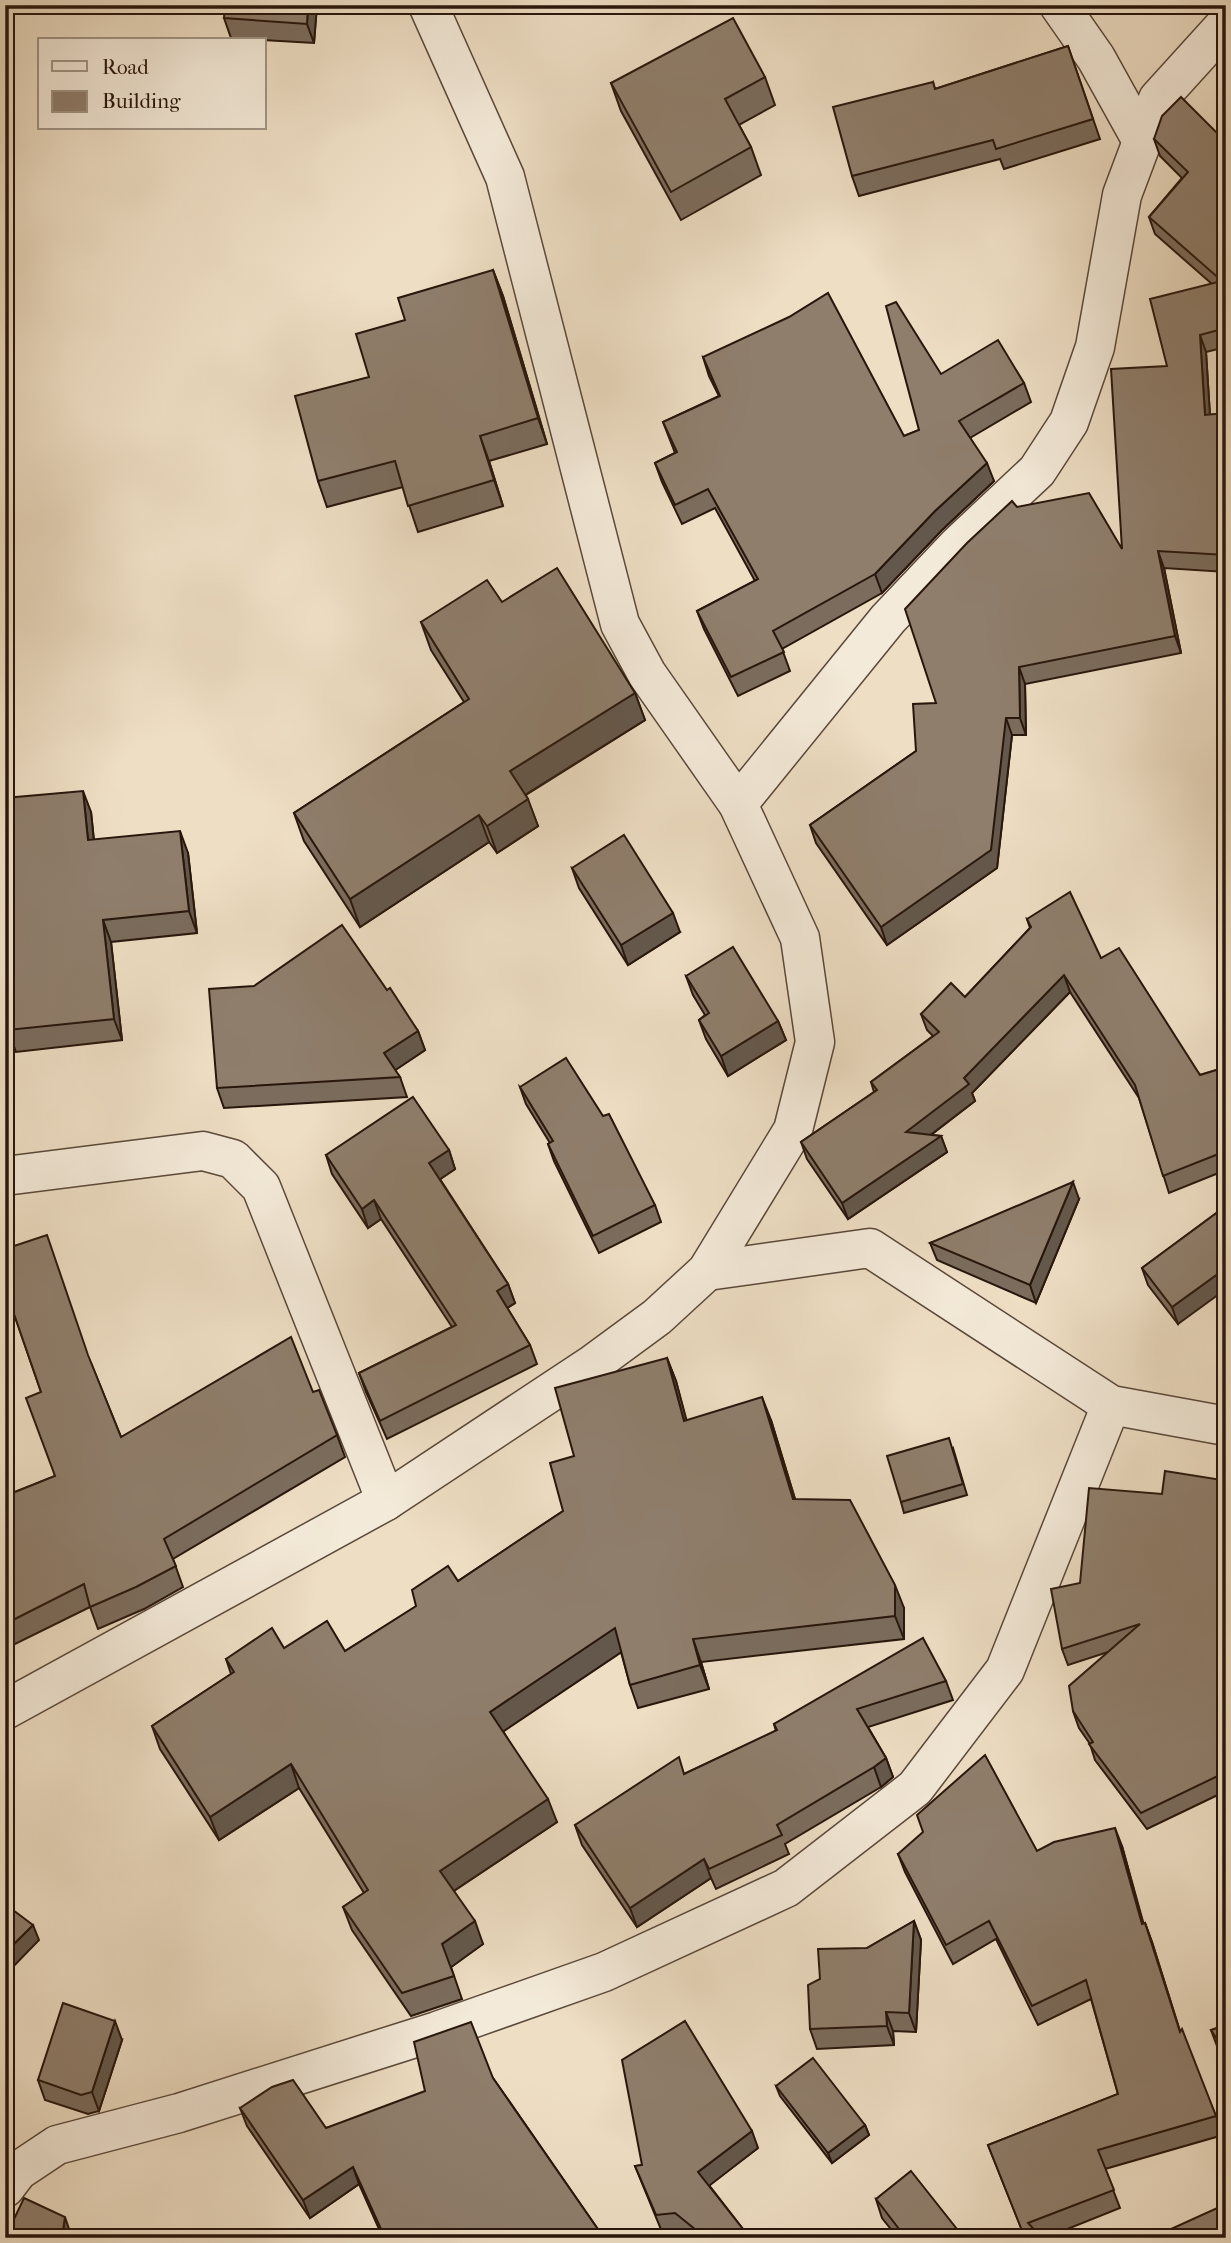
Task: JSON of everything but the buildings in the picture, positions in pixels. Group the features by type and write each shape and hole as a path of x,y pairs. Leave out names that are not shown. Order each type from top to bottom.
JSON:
{"street":[{"path":"5,1710 386,1502 593,1364 657,1317 707,1271 793,1130 815,1042 800,938 738,804 647,674 620,624 505,177 428,5"},
{"path":"1059,5 1096,58 1142,141"},
{"path":"738,804 888,619 958,545 1037,471 1069,422 1095,347 1122,195 1158,99 1226,24"},
{"path":"5,1176 203,1151 233,1159 261,1187 386,1502"},
{"path":"707,1271 870,1248 1111,1405 1226,1426"},
{"path":"5,2188 18,2171 57,2144 179,2113 437,2031 604,1972 786,1888 915,1788 1005,1670 1111,1405"}]}
